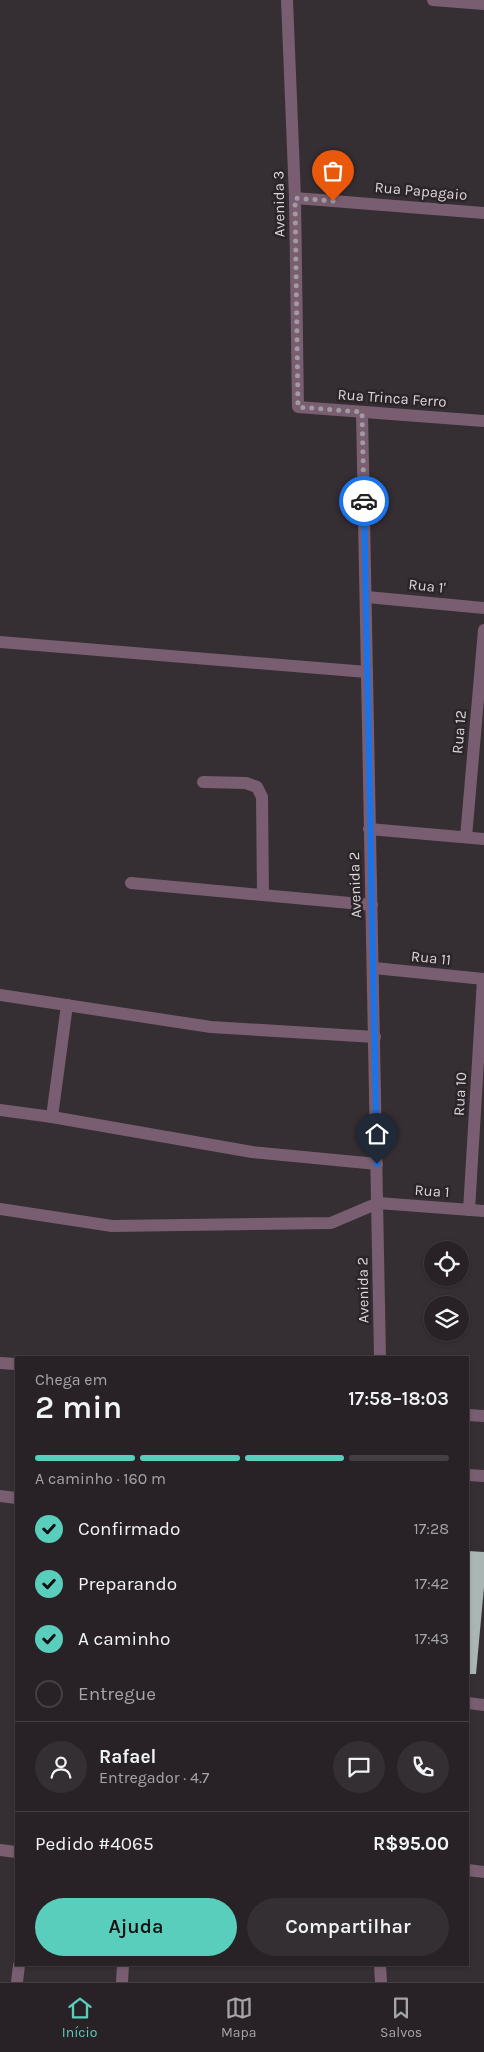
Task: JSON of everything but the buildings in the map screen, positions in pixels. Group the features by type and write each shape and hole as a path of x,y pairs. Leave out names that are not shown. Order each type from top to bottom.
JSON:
{"street":[{"name":"Avenida 3","path":"288,0 295,198 298,407"},
{"path":"433,0 484,4"},
{"name":"Rua Papagaio","path":"295,198 484,213"},
{"name":"Rua Trinca Ferro","path":"298,407 484,421"},
{"name":"Avenida 2","path":"362,412 380,1356"},
{"name":"Rua 1'","path":"367,597 484,608"},
{"name":"Rua 12","path":"466,837 484,630"},
{"path":"0,642 367,672"},
{"path":"203,782 246,783 257,787 262,797 263,895"},
{"path":"370,829 484,839"},
{"path":"131,883 372,906"},
{"name":"Rua 11","path":"374,968 483,979"},
{"name":"Rua 10","path":"470,1210 483,979"},
{"path":"0,995 211,1027 375,1037"},
{"path":"52,1117 67,1005"},
{"path":"0,1110 52,1117 252,1152 377,1164"},
{"path":"0,1209 112,1226 331,1223 378,1203"},
{"name":"Rua 1","path":"378,1203 484,1211"},
{"path":"0,1363 15,1364"},
{"path":"469,1415 484,1416"},
{"path":"469,1475 484,1476"},
{"path":"0,1496 15,1498"},
{"path":"469,1703 484,1705"},
{"path":"0,1850 15,1852"},
{"path":"469,1870 484,1872"},
{"path":"17,1982 19,1966"},
{"path":"122,1982 123,1966"},
{"path":"380,1966 380,1982"}],"way so far":[{"path":"333,201 295,198 298,407 362,412 364,501"}],"route":[{"path":"364,501 377,1164"}]}
